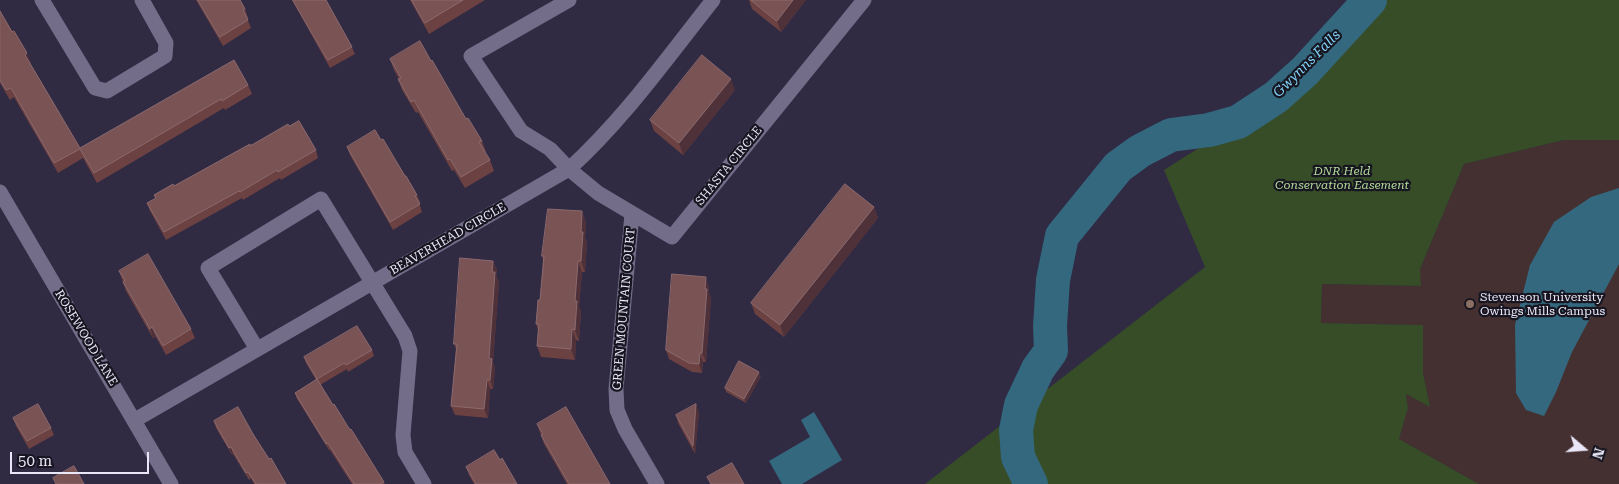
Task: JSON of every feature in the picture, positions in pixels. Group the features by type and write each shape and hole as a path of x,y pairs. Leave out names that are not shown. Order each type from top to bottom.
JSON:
{"street":[{"path":"42,0 96,88 107,91 165,56 166,43 142,0"},
{"name":"SHASTA CIRCLE","path":"569,0 471,56 521,131 550,150 598,193 672,237 864,0"},
{"name":"BEAVERHEAD CIRCLE","path":"135,420 569,169 596,145 713,0"},
{"name":"ROSEWOOD LANE","path":"0,192 172,484"},
{"path":"257,349 208,268 321,199 405,336 410,351 403,435 405,452 424,484"},
{"name":"GREEN MOUNTAIN COURT","path":"632,214 616,388 617,410 624,429 657,484"}],"shaded area":[{"name":"Stevenson University Owings Mills Campus","path":"1564,140 1619,140 1619,484 1479,484 1399,439 1408,408 1406,394 1430,407 1423,373 1423,325 1321,323 1322,284 1420,286 1420,269 1464,164"}],"green space":[{"name":"DNR Held Conservation Easement","path":"1371,0 1619,0 1619,140 1564,140 1464,164 1420,269 1421,286 1322,284 1321,323 1423,325 1423,373 1430,407 1406,394 1408,408 1399,439 1479,484 925,484 1205,267 1164,170 1254,113 1324,57"}],"water":[{"path":"1619,188 1619,264 1572,352 1544,416 1526,410 1516,393 1515,325 1530,265 1554,222 1591,197"},
{"path":"814,412 842,460 802,484 782,484 769,461 810,437 801,420"}],"building":[{"path":"198,0 240,0 248,20 220,37"},
{"path":"293,0 326,0 352,47 328,60"},
{"path":"412,0 463,0 425,23"},
{"path":"751,0 793,0 777,21"},
{"path":"0,11 27,53 25,55 80,148 234,60 248,85 94,173 80,149 54,163 11,88 6,90 0,80"},
{"path":"420,41 466,119 468,118 482,141 479,142 490,160 461,177 450,159 448,160 414,100 411,102 398,79 401,78 390,59"},
{"path":"702,55 731,79 679,143 650,120"},
{"path":"299,121 316,150 164,232 147,203 156,198 154,195 250,144 250,146 288,124 289,126"},
{"path":"375,130 381,140 383,139 406,176 420,204 390,222 347,147"},
{"path":"845,184 874,207 780,325 751,303"},
{"path":"548,209 582,211 581,261 578,261 575,330 572,329 571,349 537,346 539,324 536,324"},
{"path":"148,254 191,329 163,346 152,327 150,329 123,282 125,280 119,271"},
{"path":"460,258 493,261 492,272 495,272 489,358 492,359 490,380 487,380 484,409 451,406 457,344 454,344"},
{"path":"672,274 706,277 705,289 707,289 702,353 700,353 699,364 689,363 666,350"},
{"path":"357,326 372,350 346,365 344,363 317,379 304,357"},
{"path":"739,361 759,372 744,399 725,388"},
{"path":"317,379 384,482 380,484 354,484 328,443 326,444 295,393"},
{"path":"38,404 51,428 27,441 13,418"},
{"path":"696,404 693,446 676,415"},
{"path":"238,407 253,434 269,459 271,458 286,484 256,484 248,472 246,473 231,447 229,448 214,421"},
{"path":"566,407 610,484 569,484 541,435 543,434 537,424"},
{"path":"494,450 500,460 502,458 517,484 476,484 466,467"},
{"path":"732,463 744,484 711,484 707,477"},
{"path":"74,466 84,484 56,484 53,478"}],"waterway":[{"name":"Gwynns Falls","path":"1031,484 1018,457 1016,430 1021,405 1038,369 1051,351 1050,326 1053,280 1062,236 1118,167 1140,151 1171,135 1209,130 1238,122 1276,97 1305,71 1370,0"}],"place":[{"name":"Stevenson University Owings Mills Campus","path":"1470,304"}]}
